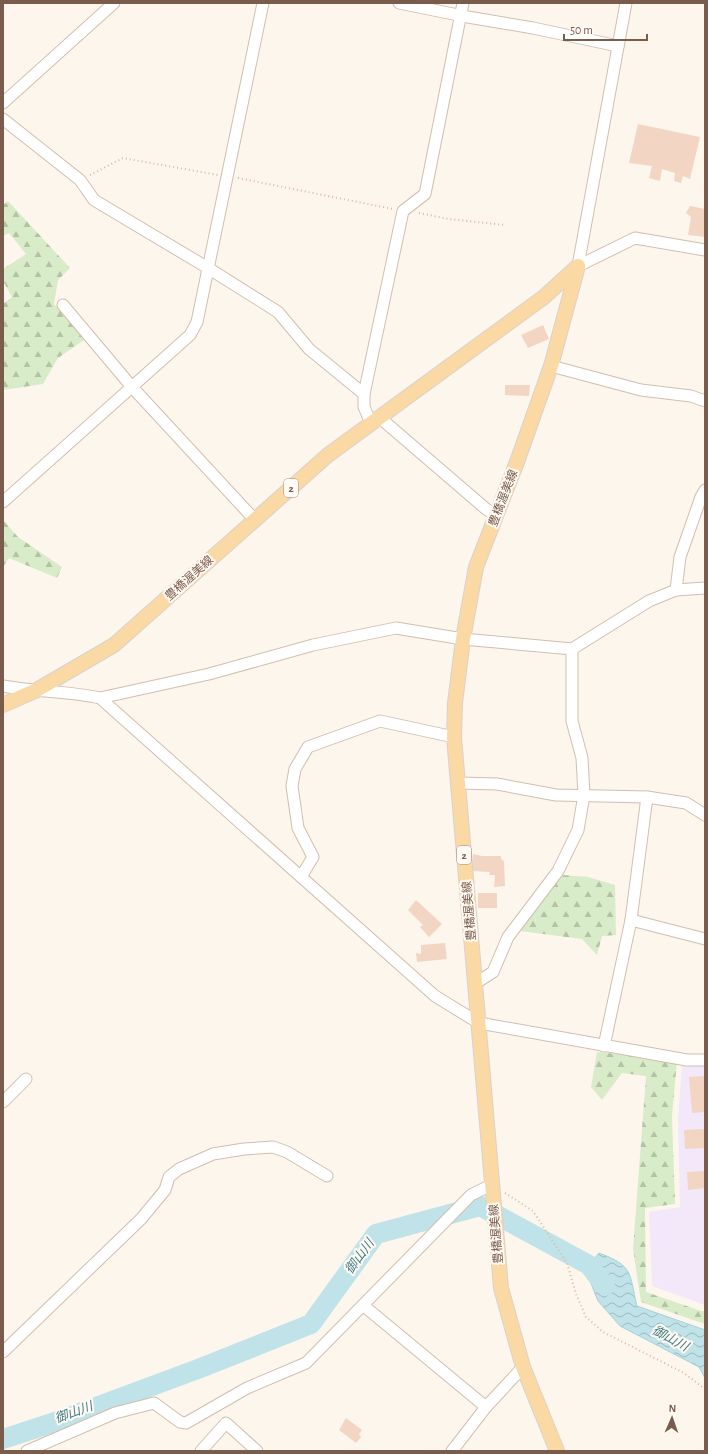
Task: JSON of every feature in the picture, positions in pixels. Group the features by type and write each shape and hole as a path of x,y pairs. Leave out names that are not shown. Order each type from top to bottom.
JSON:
{"main road":[{"name":"豊橋渥美線","path":"557,1451 523,1367 501,1288 454,736 455,703 463,639 476,567 551,366 578,266"},
{"name":"豊橋渥美線","path":"3,705 34,691 114,645 328,455 544,297 578,266"}],"street":[{"path":"3,103 114,3"},
{"path":"3,502 190,335 197,322 228,176 262,3"},
{"path":"400,3 460,16 533,28 618,46"},
{"path":"463,3 425,194 403,210 364,394 364,407 375,420 486,509 496,515"},
{"path":"578,266 626,3"},
{"path":"3,119 80,180 94,200 278,312 309,349 364,394"},
{"path":"578,266 635,238 705,250"},
{"path":"63,305 132,387 255,520"},
{"path":"551,366 641,390 691,396 705,401"},
{"path":"676,590 680,557 701,497 705,490"},
{"path":"3,686 34,691 71,692 100,698 209,674 313,645 396,628 463,639 572,649 649,601 676,590 705,588"},
{"path":"476,984 493,972 508,937 558,871 578,830 584,795 582,758 572,721 572,649"},
{"path":"100,698 435,996 479,1023 687,1060 705,1060"},
{"path":"301,877 313,857 298,828 292,786 295,769 308,747 380,721 454,736"},
{"path":"458,783 497,784 556,795 647,797 686,803 705,815"},
{"path":"604,1046 631,920 647,797"},
{"path":"631,920 705,939"},
{"path":"3,1102 26,1079"},
{"path":"3,1352 141,1219 165,1190 169,1177 179,1169 213,1154 244,1149 272,1147 286,1152 327,1176"},
{"path":"27,1451 115,1413 154,1403 180,1422 186,1423 247,1388 306,1363 364,1306 471,1195 492,1189"},
{"path":"364,1306 486,1407"},
{"path":"452,1451 486,1407 523,1367"},
{"path":"201,1451 226,1423 257,1451"}],"path":[{"path":"80,180 123,158 228,176 449,219 505,225"},
{"path":"492,1189 507,1193 533,1211 567,1264 576,1294 586,1317 603,1332 684,1373 705,1389"}],"shaded area":[{"path":"682,1064 705,1064 705,1305 652,1286 649,1212 680,1207 678,1118"}],"green space":[{"path":"8,201 70,268 58,280 54,304 87,338 58,358 43,384 3,390 3,304 12,297 3,281 3,269 26,254 9,233 3,236 3,205"},
{"path":"3,520 18,537 62,567 57,578 9,558 3,567"},
{"path":"562,875 588,877 615,885 616,935 602,936 597,955 582,939 520,931"},
{"path":"597,1052 677,1060 672,1117 675,1204 645,1208 646,1292 701,1311 705,1311 705,1324 641,1302 633,1249 646,1076 622,1073 602,1100 591,1087"}],"water":[{"path":"599,1253 619,1262 628,1272 631,1278 637,1306 705,1330 705,1378 699,1367 620,1326 598,1301 590,1281 589,1265"}],"building":[{"path":"638,124 700,137 690,179 683,176 681,183 674,181 675,173 662,169 660,181 649,178 652,166 629,163"},
{"path":"690,206 705,209 705,237 688,235 691,217 686,213"},
{"path":"543,325 549,339 528,348 521,335"},
{"path":"505,385 530,385 529,396 505,395"},
{"path":"473,854 482,856 501,856 501,859 504,861 505,886 494,887 495,875 489,875 490,872 472,871"},
{"path":"478,893 497,893 497,908 478,908"},
{"path":"416,900 442,924 429,937 420,927 423,925 408,910"},
{"path":"445,943 447,959 417,962 416,953 421,954 421,945"},
{"path":"705,1076 705,1112 692,1113 689,1077"},
{"path":"705,1129 705,1148 685,1149 684,1130"},
{"path":"705,1171 705,1188 688,1190 687,1172"},
{"path":"346,1418 362,1430 359,1434 361,1437 356,1443 339,1430"}],"waterway":[{"name":"御山川","path":"3,1439 58,1421 198,1369 311,1324 376,1234 480,1206 589,1265 605,1286"}]}
